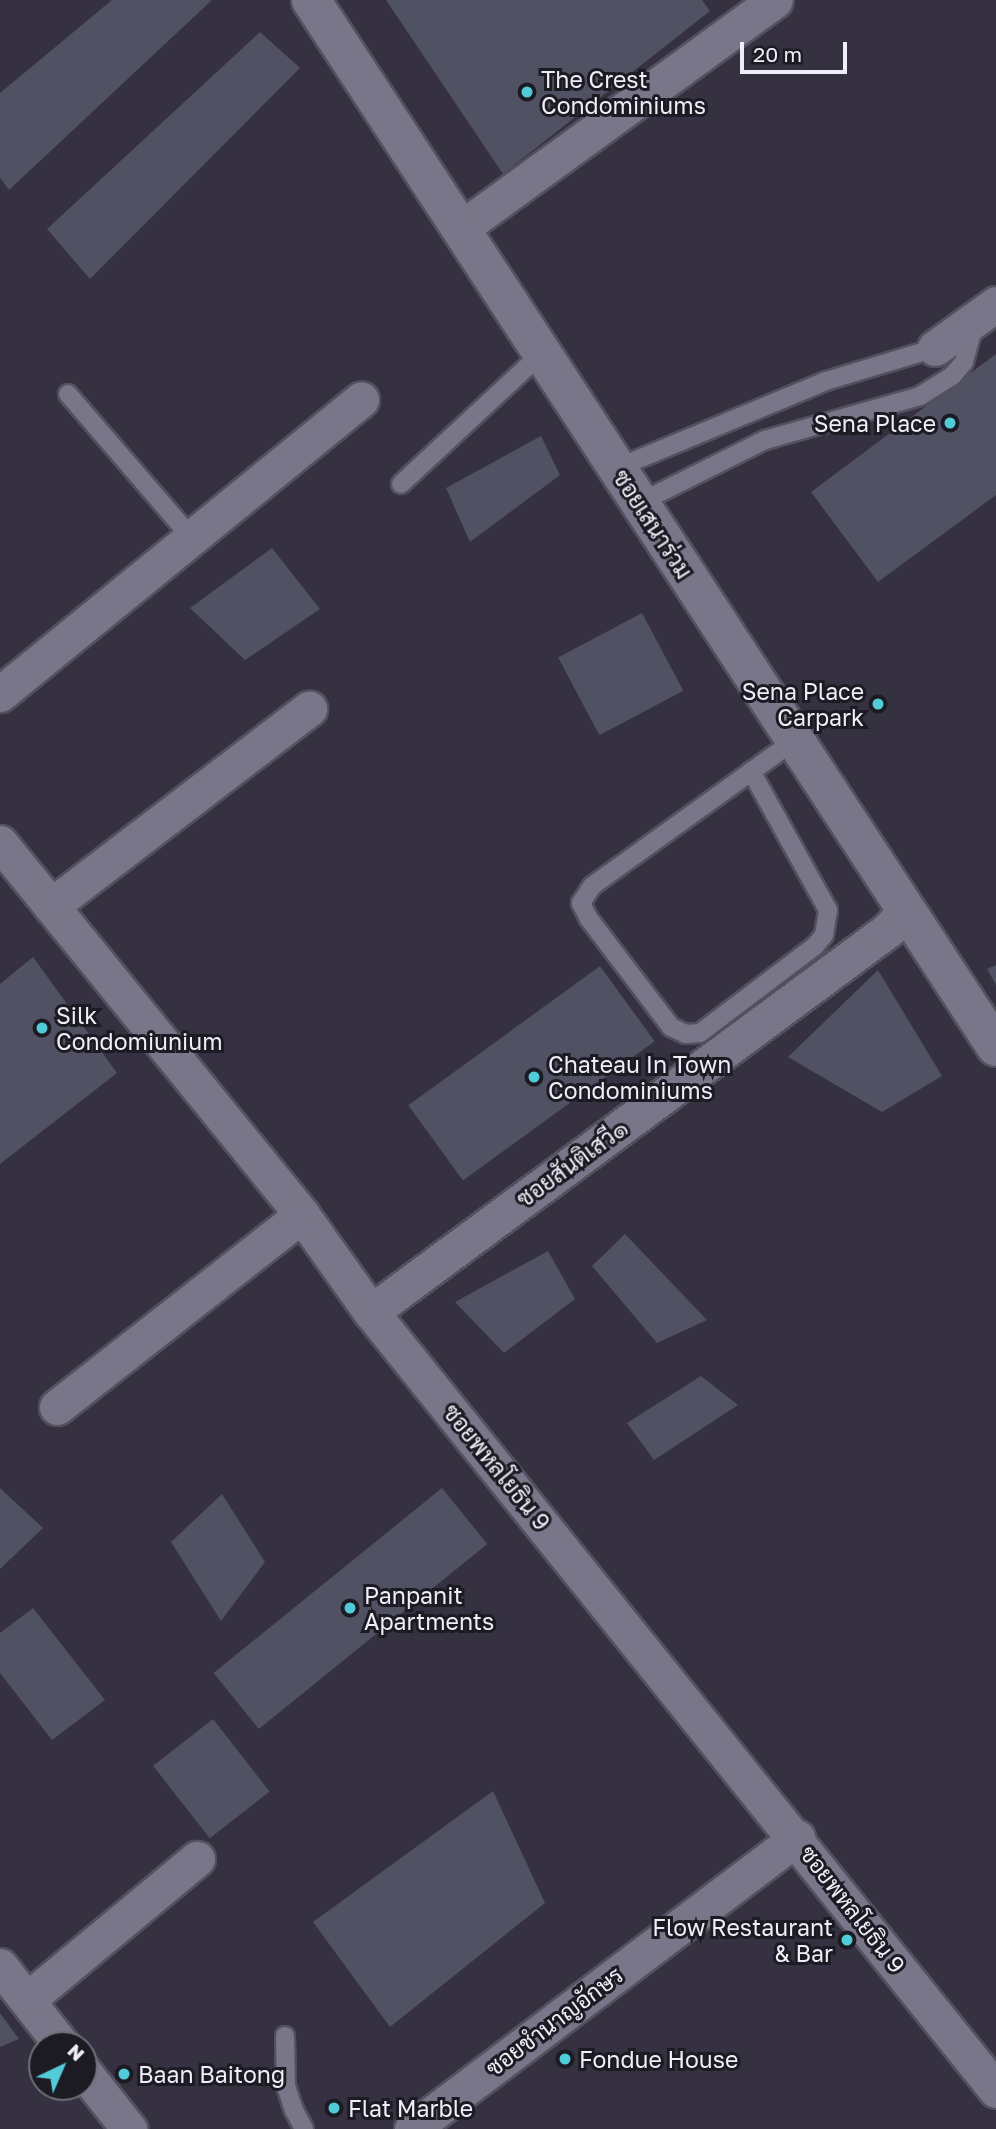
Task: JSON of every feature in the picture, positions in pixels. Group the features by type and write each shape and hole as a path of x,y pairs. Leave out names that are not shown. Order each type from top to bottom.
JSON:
{"street":[{"name":"ซอยเสนาร่วม","path":"311,0 996,1047"},
{"path":"460,229 775,0"},
{"path":"935,348 986,311"},
{"path":"0,694 361,400"},
{"path":"51,906 309,709"},
{"name":"ซอยพหลโยธิน 9","path":"0,843 302,1215 371,1312 797,1838 996,2090"},
{"name":"ซอยสันติเสวี๑","path":"371,1312 888,930 905,911"},
{"path":"57,1407 302,1215"},
{"name":"ซอยชำนาญอักษร","path":"412,2129 797,1838"},
{"path":"27,2000 197,1859"},
{"path":"0,1966 51,2031"},
{"path":"98,2090 129,2129"}],"lane":[{"path":"639,503 765,440 920,396 952,376 964,362 986,311"},
{"path":"617,468 826,381 935,348"},
{"path":"401,484 541,353"},
{"path":"68,394 192,538"},
{"path":"751,771 828,910 824,935 816,946 700,1033 686,1034 671,1027 589,919 581,903 592,886 751,771 794,741"},
{"path":"285,2036 286,2086 304,2129"}],"building":[{"path":"112,0 212,0 9,190 0,178 0,93"},
{"name":"The Crest Condominiums","path":"386,0 702,0 710,11 503,174"},
{"path":"260,32 300,68 90,279 47,229"},
{"name":"Sena Place","path":"996,354 996,495 878,582 811,492"},
{"path":"541,436 560,475 470,542 446,488"},
{"path":"272,548 320,609 245,660 190,608"},
{"path":"642,613 683,691 599,735 558,658"},
{"name":"Silk Condomiunium","path":"33,957 117,1073 0,1164 0,984"},
{"path":"996,965 996,985 987,969"},
{"name":"Chateau In Town Condominiums","path":"600,966 655,1041 463,1181 408,1105"},
{"path":"878,970 942,1076 882,1112 788,1057"},
{"path":"625,1234 707,1320 657,1343 592,1266"},
{"path":"548,1251 575,1299 504,1353 455,1302"},
{"path":"701,1376 738,1405 654,1460 627,1423"},
{"path":"0,1488 43,1528 0,1569"},
{"name":"Panpanit Apartments","path":"442,1488 487,1544 259,1729 214,1673"},
{"path":"222,1494 265,1562 221,1621 171,1542"},
{"path":"33,1608 105,1700 52,1740 0,1673 0,1633"},
{"path":"213,1719 270,1791 210,1838 153,1766"},
{"path":"493,1791 545,1903 390,2027 313,1922"},
{"path":"0,2013 19,2039 0,2047"}],"place":[{"name":"The Crest Condominiums","path":"527,92"},
{"name":"Sena Place","path":"950,423"},
{"name":"Sena Place Carpark","path":"878,704"},
{"name":"Silk Condomiunium","path":"42,1028"},
{"name":"Chateau In Town Condominiums","path":"534,1077"},
{"name":"Panpanit Apartments","path":"350,1608"},
{"name":"Flow Restaurant & Bar","path":"847,1940"},
{"name":"Fondue House","path":"565,2059"},
{"name":"Baan Baitong","path":"124,2074"},
{"name":"Flat Marble","path":"334,2108"}]}
